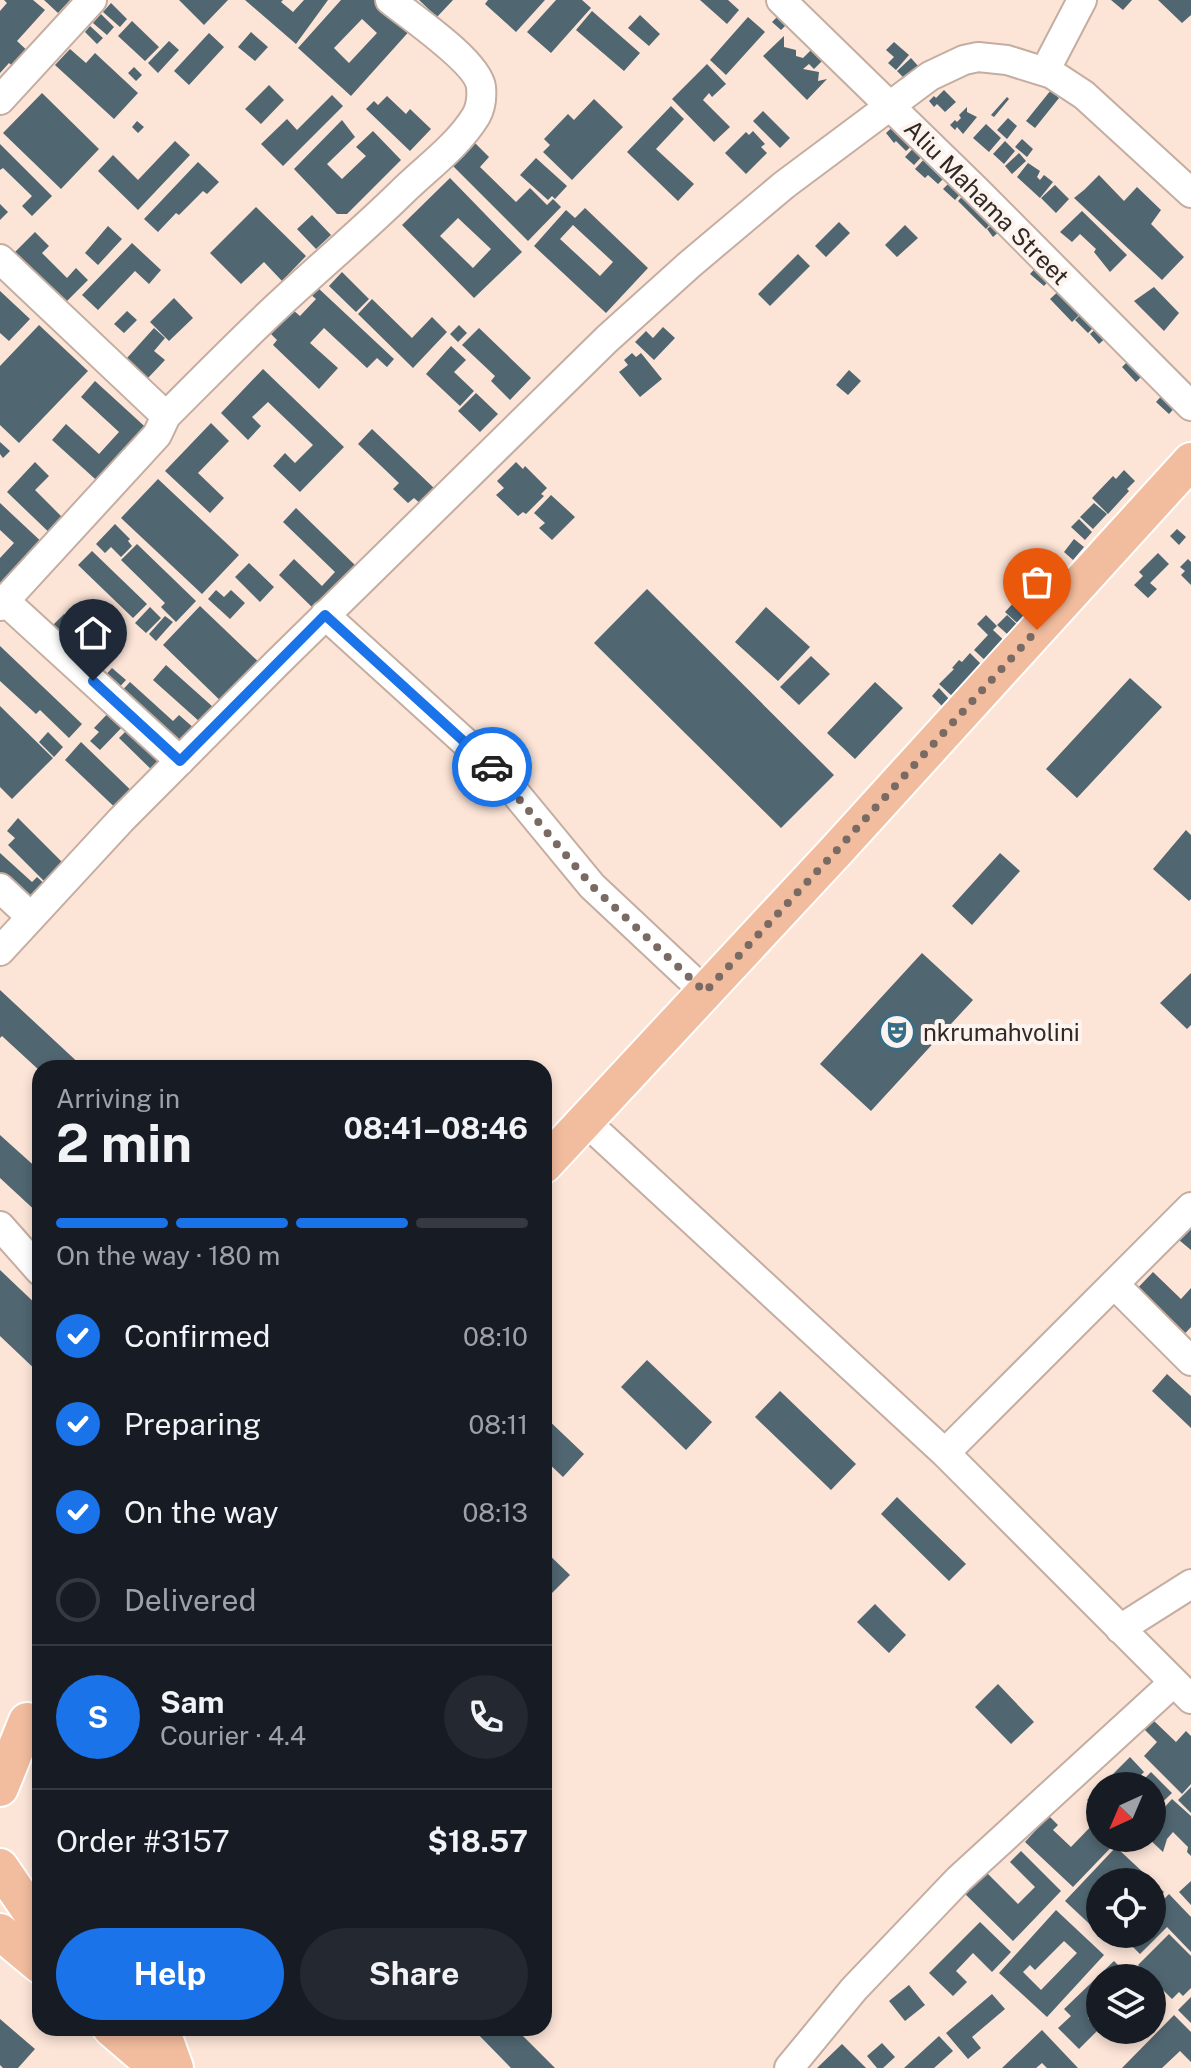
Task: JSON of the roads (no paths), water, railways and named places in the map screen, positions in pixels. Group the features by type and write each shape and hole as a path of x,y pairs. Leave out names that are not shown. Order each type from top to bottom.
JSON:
{"main road":[{"path":"552,1156 837,850 1191,461"},
{"path":"0,1749 32,1717"},
{"path":"0,1788 32,1719"},
{"path":"0,1867 32,1914"},
{"path":"0,1932 32,1958"},
{"path":"120,2036 139,2052 172,2068"},
{"path":"161,2036 165,2040 172,2068"}],"street":[{"path":"0,100 92,0"},
{"path":"180,761 2,604 157,435 166,416 283,301 454,144 479,111 479,78 437,37 390,0"},
{"name":"Aliu Mahama Street","path":"781,0 1191,406"},
{"path":"1045,71 1082,0"},
{"path":"0,951 121,820 607,339 784,185 930,76 978,57 1007,60 1045,71 1084,95 1191,193"},
{"path":"0,259 166,416"},
{"path":"325,615 498,772 592,886 705,992"},
{"path":"0,888 31,917"},
{"path":"585,1121 945,1453 1182,1690 959,1879 854,1989 789,2068"},
{"path":"945,1453 1191,1207"},
{"path":"0,1226 32,1262"},
{"path":"1114,1284 1191,1361"},
{"path":"1120,1629 1191,1584"}],"place":[{"name":"nkrumahvolini","path":"897,1032"}]}
